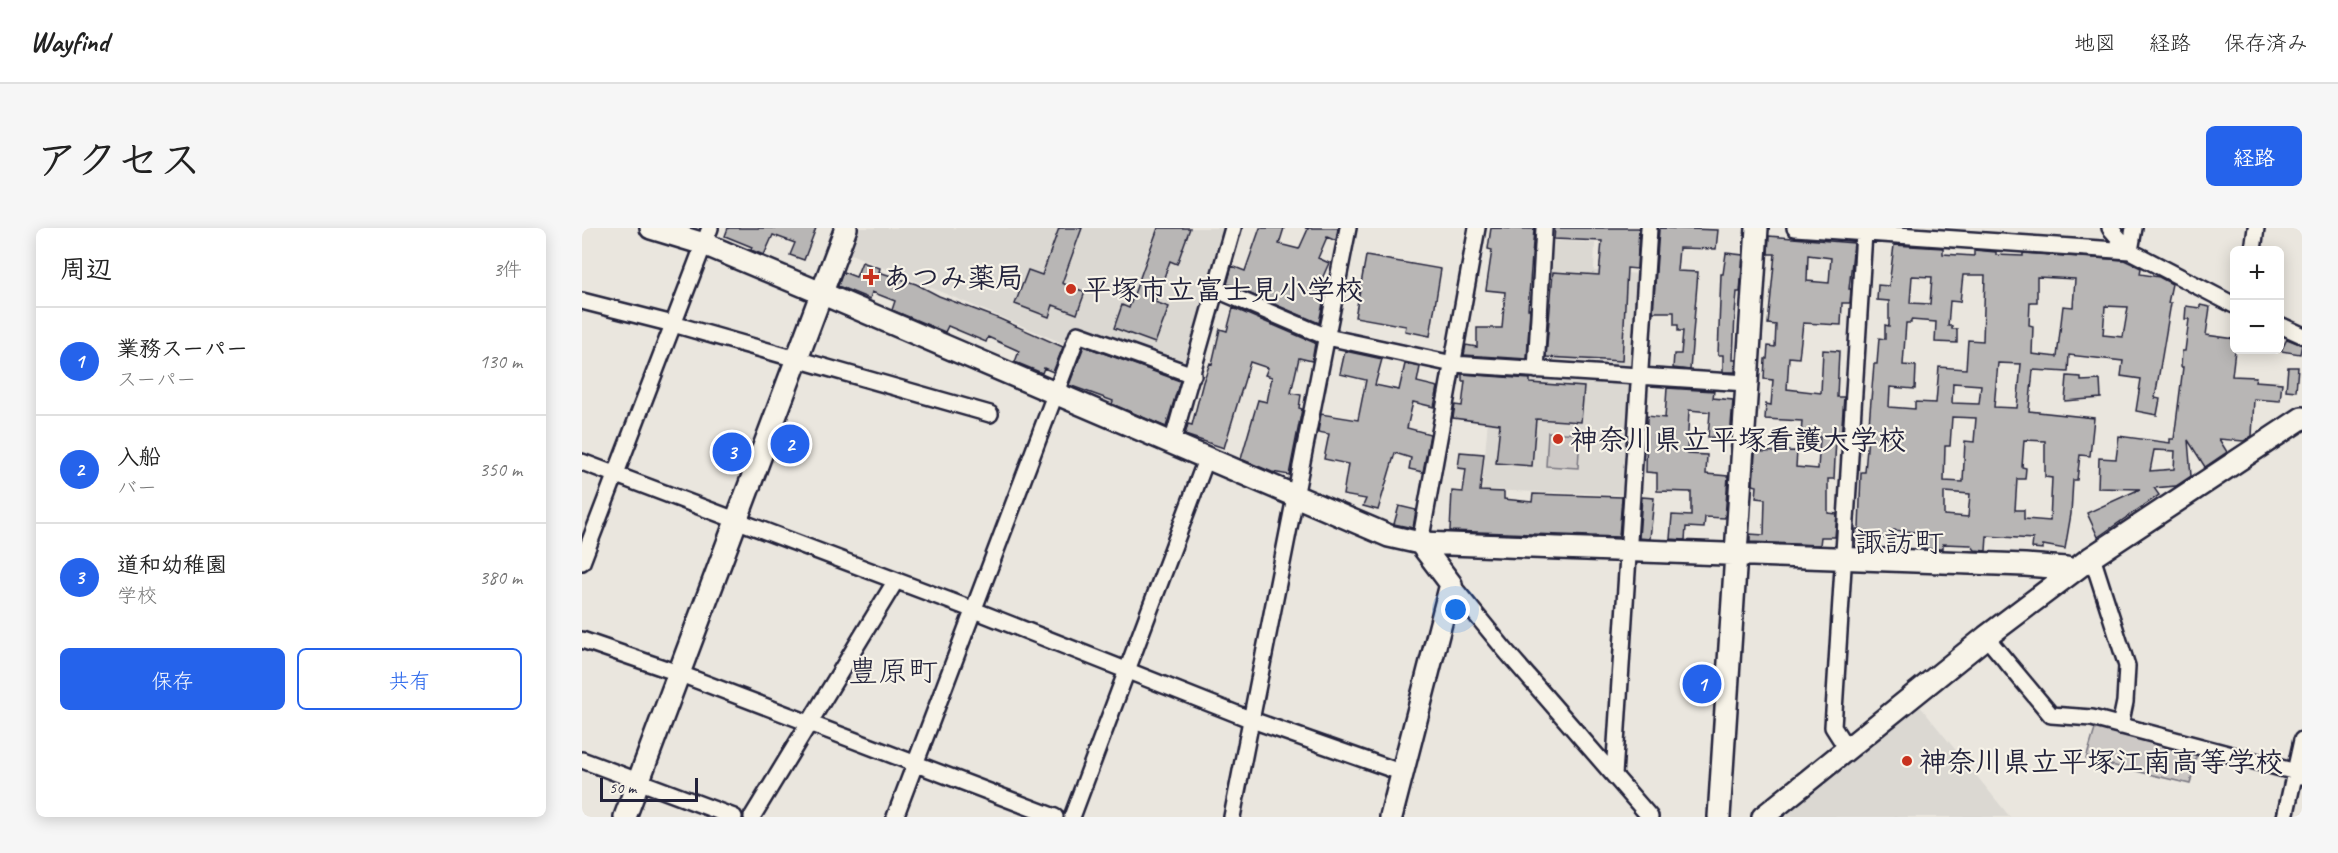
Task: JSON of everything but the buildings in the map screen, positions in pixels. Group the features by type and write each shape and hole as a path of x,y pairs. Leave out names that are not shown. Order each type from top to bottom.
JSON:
{"street":[{"path":"651,228 707,236 821,293 1389,536 1420,543 2025,565 2066,567 2074,570"},
{"path":"625,817 846,228"},
{"path":"1172,443 1233,228"},
{"path":"1232,817 1348,228"},
{"path":"1477,228 1420,543 1505,651 1650,817"},
{"path":"1536,370 1544,228"},
{"path":"1614,775 1649,228"},
{"path":"1719,817 1757,228"},
{"path":"1795,228 2130,251"},
{"path":"2110,228 2130,251 2230,302"},
{"path":"2130,251 2134,228"},
{"path":"2254,246 2256,228"},
{"path":"1847,749 1833,728 1864,233"},
{"path":"582,562 707,236"},
{"path":"1215,289 1327,337 1453,364 1747,383"},
{"path":"582,301 673,324 990,414"},
{"path":"2284,327 2302,334"},
{"path":"895,817 1078,334 1193,375"},
{"path":"1763,817 1986,637 2074,570 2302,418"},
{"path":"1072,817 1207,458"},
{"path":"582,462 974,610 1252,720 1403,773"},
{"path":"2092,557 2127,666 2125,702 2120,726"},
{"path":"752,817 895,582"},
{"path":"1391,817 1451,584"},
{"path":"1986,637 2051,715 2092,718 2299,774"},
{"path":"582,640 678,673 1055,817"},
{"path":"2285,817 2299,774 2302,740"},
{"path":"582,760 734,817"}],"shaded area":[{"name":"平塚市立富士見小学校","path":"855,228 1226,228 1188,362 1184,367 1072,325 1065,344 846,252"},
{"name":"神奈川県立平塚看護大学校","path":"1548,240 1595,243 1594,271 1641,274 1634,369 1545,365 1541,361"},
{"name":"神奈川県立平塚看護大学校","path":"1492,371 1626,380 1632,388 1626,495 1482,490"},
{"path":"1548,432 1580,434 1578,468 1546,466"},
{"name":"神奈川県立平塚江南高等学校","path":"1919,705 2010,817 1780,817"},
{"path":"2096,726 2197,753 2190,784 2086,759"}],"place":[{"name":"あつみ薬局","path":"871,277"},
{"name":"平塚市立富士見小学校","path":"1071,289"},
{"name":"神奈川県立平塚看護大学校","path":"1558,439"},
{"name":"入船","path":"790,444"},
{"name":"道和幼稚園","path":"732,452"},
{"name":"業務スーパー","path":"1702,684"},
{"name":"神奈川県立平塚江南高等学校","path":"1907,761"}],"district":[{"name":"諏訪町","path":"1899,542"},
{"name":"豊原町","path":"893,671"}]}
